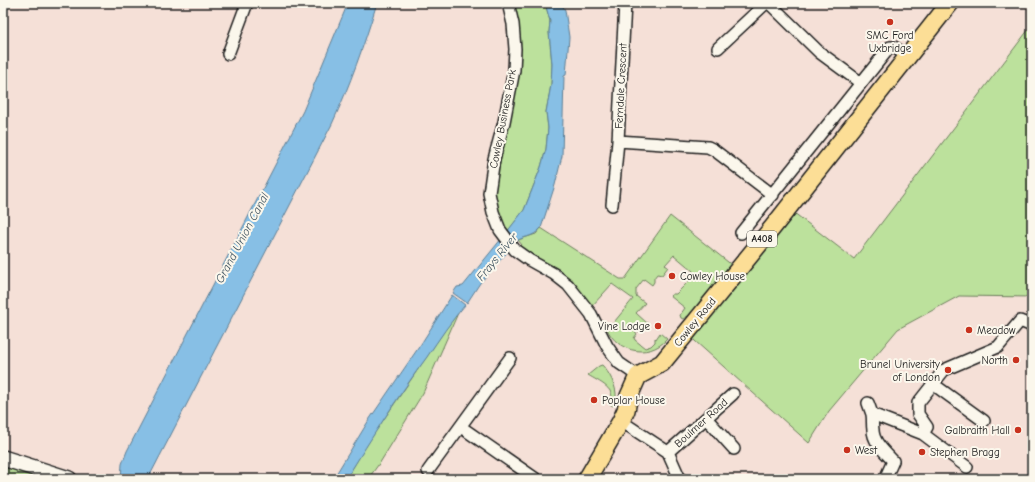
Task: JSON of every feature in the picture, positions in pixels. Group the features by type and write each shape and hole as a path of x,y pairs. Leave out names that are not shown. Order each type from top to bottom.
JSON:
{"main road":[{"name":"Cowley Road","path":"638,376 662,363 950,3"},
{"path":"587,479 621,421 626,410 629,396 638,376"},
{"path":"3,458 69,479"}],"street":[{"path":"228,54 247,3"},
{"name":"Cowley Business Park","path":"508,3 513,24 515,49 514,70 504,122 494,159 489,193 493,212 502,232 515,250 554,274 568,285 590,314 607,346 619,363 638,376"},
{"name":"Ferndale Crescent","path":"625,3 618,141 708,147 773,195"},
{"path":"718,48 768,3 819,52 861,83"},
{"path":"741,234 890,47 894,47 907,56"},
{"path":"612,205 618,141"},
{"path":"757,215 772,227"},
{"path":"923,434 927,427 918,414 918,403 944,370 998,348 1020,321 1032,326"},
{"path":"428,471 510,358"},
{"path":"933,384 984,421"},
{"name":"Boulmer Road","path":"668,452 733,394"},
{"path":"868,403 874,422 872,429 875,440 893,460 884,479"},
{"path":"872,414 923,434 968,467"},
{"path":"706,418 734,449"},
{"path":"621,421 668,452 680,479"},
{"path":"461,427 536,479"}],"green space":[{"path":"513,3 545,3 550,21 549,32 552,64 551,85 546,112 548,128 546,149 541,167 524,210 508,231 503,223 495,194 497,176 519,73 521,55 520,37"},
{"path":"1032,25 1032,297 959,296 898,329 829,411 809,443 686,333 789,209 854,259"},
{"path":"670,216 733,266 695,312 683,319 680,315 685,308 670,296 672,294 676,294 693,277 690,275 693,271 674,255 665,265 668,267 662,275 657,274 654,278 652,285 644,279 636,289 636,296 645,303 636,313 648,324 639,332 635,329 634,330 637,334 634,338 645,348 651,346 655,342 655,338 656,339 660,333 667,339 659,346 650,350 632,350 623,346 609,333 605,323 610,327 633,299 612,284 592,306 569,278 557,268 527,253 520,246 522,245 518,240 536,234 541,228 620,279 625,279"},
{"path":"458,313 423,393 381,461 368,479 346,479 369,441 453,318"},
{"path":"602,365 614,384 616,398 613,406 610,404 612,399 611,394 606,386 588,375"},
{"path":"3,463 51,479 3,479"}],"water":[{"name":"Grand Union Canal","path":"348,3 377,3 345,95 332,124 148,479 121,479 122,464 127,451 303,111"},
{"path":"545,3 561,3 565,10 569,37 566,75 564,76 562,156 555,185 541,228 534,234 514,243 506,233 524,210 541,167 546,149 548,128 546,112 551,85 552,64 549,32 550,21"},
{"name":"Frays River","path":"502,238 511,248 480,283 467,303 453,293 457,287 463,286"},
{"path":"452,295 465,305 445,330 375,432 346,479 333,479 369,420 421,344"}],"place":[{"name":"SMC Ford Uxbridge","path":"890,22"},
{"name":"Cowley House","path":"672,276"},
{"name":"Vine Lodge","path":"658,326"},
{"name":"Meadow","path":"969,330"},
{"name":"North","path":"1016,360"},
{"name":"Brunel University of London","path":"948,370"},
{"name":"Poplar House","path":"594,400"},
{"name":"Galbraith Hall","path":"1018,430"},
{"name":"West","path":"847,450"},
{"name":"Stephen Bragg","path":"922,452"}]}
